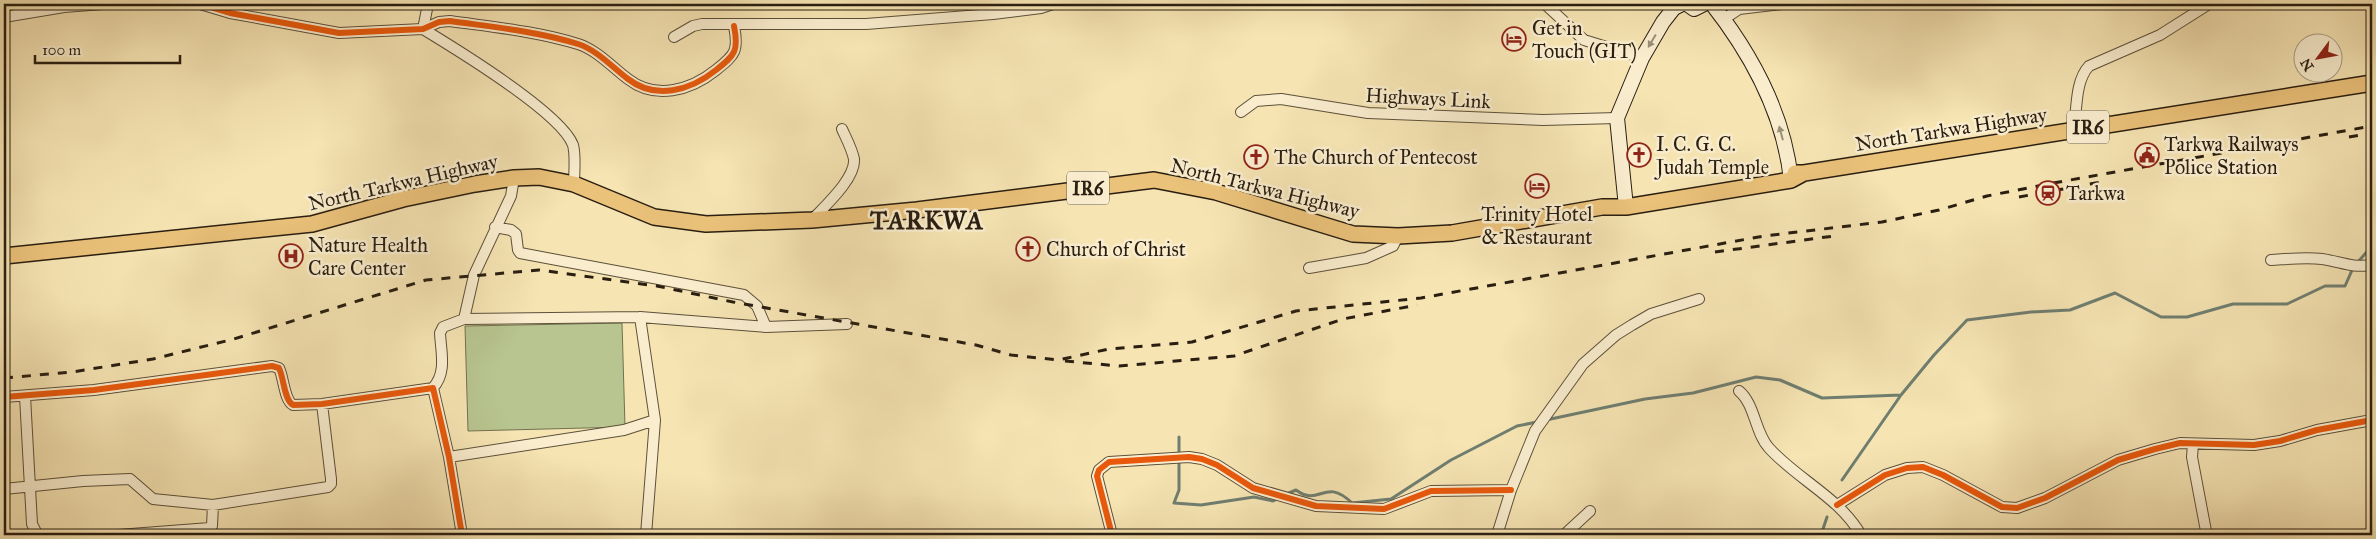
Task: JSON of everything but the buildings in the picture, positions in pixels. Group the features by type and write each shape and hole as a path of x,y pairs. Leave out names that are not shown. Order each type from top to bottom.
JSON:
{"main road":[{"name":"North Tarkwa Highway","path":"4,256 312,224 403,200 514,178 539,177 574,184 654,217 706,224 812,220 917,210 1154,180 1216,192 1353,234 1398,236 1452,234 1602,207 2074,129 2372,83"}],"street":[{"path":"4,18 64,7 103,4"},
{"path":"200,4 230,13 340,33 423,29 439,22 450,21 517,31 579,44 599,56 630,80 646,89 663,92 682,89 695,84 714,72 732,56 737,48 734,26"},
{"path":"423,29 428,4"},
{"path":"674,37 693,26 702,24 734,26 874,23 992,14 1041,8 1053,4"},
{"path":"1545,4 1584,40 1642,58"},
{"path":"1626,203 1617,118 1642,58 1663,22 1674,8 1682,4"},
{"path":"1687,4 1694,9 1704,4"},
{"path":"1712,4 1752,61 1771,103 1795,175"},
{"path":"1724,19 1739,9 1782,4"},
{"path":"2074,129 2080,82 2083,73 2090,66 2160,35 2209,4"},
{"path":"423,29 469,57 559,125 573,146 574,184"},
{"name":"Highways Link","path":"1241,112 1256,101 1281,99 1368,113 1543,120 1617,118"},
{"path":"812,220 843,186 853,169 854,158 842,129"},
{"path":"464,319 474,275 511,196 514,178"},
{"path":"495,227 511,230 516,234 520,253 744,295 757,306 766,327"},
{"path":"1309,268 1366,258 1393,246 1398,236"},
{"path":"2271,260 2311,258 2347,266 2372,266"},
{"path":"1497,535 1511,490 1534,431 1583,364 1610,340 1651,314 1699,299"},
{"path":"640,317 655,420 646,535"},
{"path":"4,397 94,390 272,366 279,368 290,403 294,405 322,404 433,388 440,380 442,373 440,333 443,328 464,319 640,317 766,327 847,324"},
{"path":"433,388 449,457 462,535"},
{"path":"1739,391 1745,398 1767,446 1837,505 1855,524 1861,535"},
{"path":"25,396 32,524 37,534 40,535"},
{"path":"4,490 83,481 130,479 153,499 213,505 328,487 331,484 331,479 322,404"},
{"path":"449,457 624,430 655,420"},
{"path":"1837,505 1885,475 1907,468 1923,467 1943,475 2002,507 2017,508 2045,498 2118,460 2180,443 2254,444 2280,441 2317,430 2372,420"},
{"path":"2193,444 2192,457 2206,531 2203,535"},
{"path":"1112,535 1097,476 1099,470 1110,462 1189,457 1202,459 1217,465 1253,488 1316,506 1384,509 1431,491 1511,490"},
{"path":"118,535 210,528 212,526 213,505"},
{"path":"1564,535 1590,511"}],"green space":[{"path":"622,323 625,427 468,431 465,326"}],"waterway":[{"path":"2357,263 2372,246"},
{"path":"1842,480 1901,395 1934,355 1967,320 2031,312 2070,310 2115,293 2161,317 2187,317 2233,304 2287,304 2325,286 2345,286 2353,268"},
{"path":"1546,420 1645,399 1693,393 1756,377 1780,380 1822,398 1901,395"},
{"path":"1284,495 1296,490 1304,495 1311,496 1335,492 1343,495 1352,503 1391,499 1451,460 1517,426 1537,422"},
{"path":"1179,437 1179,490 1174,503 1201,505 1254,497 1273,501 1279,498"},
{"path":"1821,535 1827,517"}],"railway":[{"path":"4,378 72,372 153,359 234,339 426,280 539,270 657,286 733,302 976,345 1011,355 1058,360 1109,349 1192,342 1296,311 1421,298 1764,236 1882,222 1939,210 1987,196 2048,184 2372,126"},
{"path":"2349,137 2372,133"},
{"path":"2019,197 2101,182"},
{"path":"1715,252 1834,236"},
{"path":"1065,361 1119,366 1234,356 1343,319 1417,305"}],"cycle path":[{"path":"200,4 230,13 339,33 423,29 439,22 450,21 530,33 585,47 638,86 661,91 684,88 695,83 728,60 736,47 734,26"},
{"path":"4,397 94,390 272,366 279,368 286,394 293,405 322,404 433,388 449,457 462,535"},
{"path":"1837,505 1885,475 1907,468 1923,467 1943,475 2002,507 2017,508 2045,498 2118,460 2155,449 2180,443 2254,445 2280,441 2317,430 2372,420"},
{"path":"1112,535 1097,476 1099,470 1109,462 1189,457 1202,459 1217,465 1253,488 1316,506 1384,509 1431,491 1511,490"}],"place":[{"name":"Get in Touch (GIT)","path":"1514,39"},
{"name":"I. C. G. C. Judah Temple","path":"1639,155"},
{"name":"Tarkwa Railways Police Station","path":"2147,155"},
{"name":"The Church of Pentecost","path":"1256,157"},
{"name":"Trinity Hotel & Restaurant","path":"1537,186"},
{"name":"Tarkwa","path":"2048,193"},
{"name":"Church of Christ","path":"1028,249"},
{"name":"Nature Health Care Center","path":"291,256"}],"district":[{"name":"TARKWA","path":"927,220"}]}
